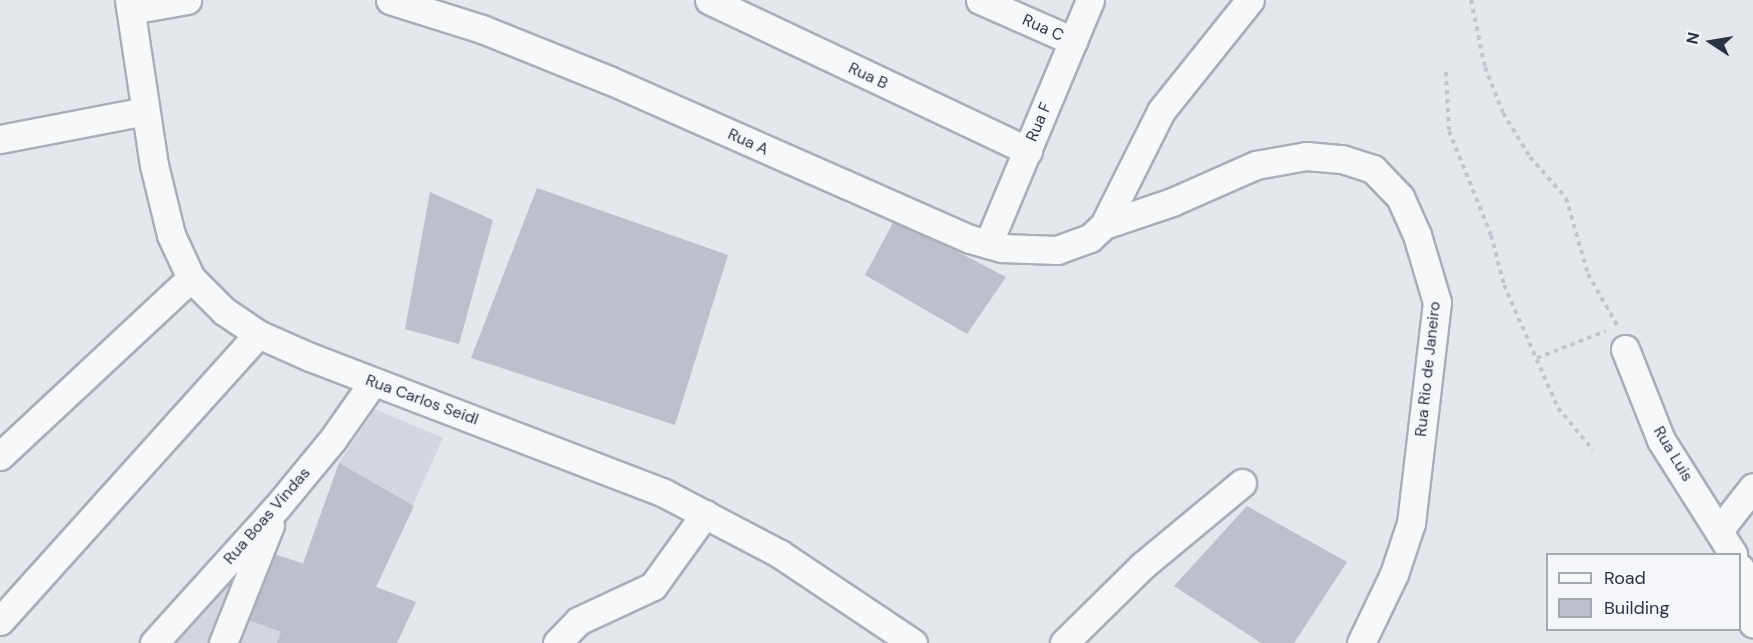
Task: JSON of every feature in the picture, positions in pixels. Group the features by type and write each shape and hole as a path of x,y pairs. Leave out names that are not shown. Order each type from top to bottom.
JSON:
{"street":[{"path":"130,5 187,0"},
{"name":"Rua A","path":"390,0 482,29 598,76 988,244 1057,250 1090,238 1104,225"},
{"name":"Rua B","path":"709,0 1028,150"},
{"name":"Rua C","path":"980,0 1073,42"},
{"name":"Rua F","path":"988,244 1090,0"},
{"path":"1104,225 1161,111 1250,0"},
{"name":"Rua Carlos Seidl","path":"130,5 145,111 171,235 191,278 224,311 258,334 373,382 584,460 705,514 780,554 913,643"},
{"path":"0,139 145,111"},
{"name":"Rua Rio de Janeiro","path":"1104,225 1172,202 1256,165 1306,156 1342,159 1373,170 1400,197 1417,235 1437,302 1411,523 1394,574 1361,643"},
{"path":"0,456 191,278"},
{"path":"0,621 258,334"},
{"name":"Rua Luis","path":"1621,338 1661,440 1720,529 1732,553"},
{"name":"Rua Boas Vindas","path":"154,643 277,507 333,439 373,382"},
{"path":"1064,643 1142,566 1242,483"},
{"path":"1720,529 1753,488"},
{"path":"223,643 277,507"},
{"path":"557,643 578,621 653,586 705,514"},
{"path":"1741,572 1753,623"}],"path":[{"path":"1471,0 1485,67 1503,112 1530,157 1566,198 1588,274 1621,338 1538,358"},
{"path":"1446,72 1449,131 1491,236 1504,285 1558,408 1593,450"}],"shaded area":[{"path":"375,409 443,438 376,587 416,602 397,643 171,643 240,565 271,553 303,563 339,463"}],"building":[{"path":"537,188 728,255 675,425 471,358"},
{"path":"430,192 493,220 459,344 405,329"},
{"path":"895,219 1006,277 967,334 865,275"},
{"path":"339,463 414,506 376,587 416,602 397,643 277,643 281,632 243,618 271,553 303,564"},
{"path":"1247,506 1347,562 1294,643 1261,643 1174,586"}]}
